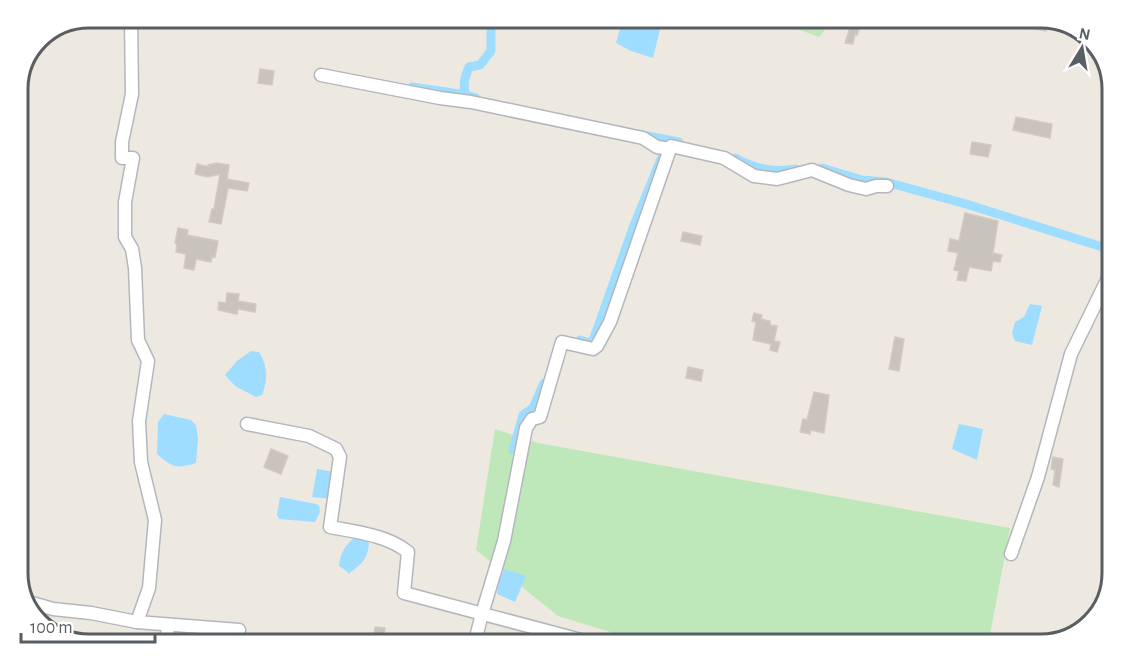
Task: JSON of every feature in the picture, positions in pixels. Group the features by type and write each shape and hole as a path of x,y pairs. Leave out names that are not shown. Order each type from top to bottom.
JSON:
{"street":[{"path":"130,28 132,94 122,142 122,158 133,158 124,219 125,237 132,249 135,268 138,340 148,361 139,421 141,462 155,520 149,588 137,622"},
{"path":"321,75 471,102 642,138 665,148 671,146 724,158 754,176 777,179 812,170 866,189 887,186"},
{"path":"477,634 504,541 526,428 531,419 540,417 562,342 593,349 610,322 665,148"},
{"path":"1011,554 1038,477 1071,354 1101,292"},
{"path":"247,424 309,436 336,449 340,457 330,527 367,534 398,544 408,552 404,593 558,634"},
{"path":"37,604 137,622 239,630"},
{"path":"167,634 168,625"}],"green space":[{"path":"795,28 826,28 819,37"},
{"path":"495,429 538,443 1010,528 990,634 617,634 558,616 476,550"}],"water":[{"path":"620,28 660,28 653,58 616,43"},
{"path":"1030,304 1042,306 1032,345 1015,341 1012,333 1015,322 1024,317"},
{"path":"251,351 259,352 266,373 262,395 256,397 235,386 225,375 237,361"},
{"path":"164,414 191,420 196,425 198,439 196,463 175,466 157,454 158,422"},
{"path":"959,424 983,429 977,460 952,449"},
{"path":"317,469 334,472 333,499 312,497"},
{"path":"280,497 319,505 320,512 315,522 279,519 277,515"},
{"path":"357,536 369,543 368,549 363,561 348,574 339,566 340,561 344,549"},
{"path":"504,569 526,576 515,602 497,594"}],"building":[{"path":"850,28 859,28 857,35 855,34 853,44 845,43"},
{"path":"1027,28 1046,29 1046,31"},
{"path":"260,69 274,71 272,85 258,83"},
{"path":"1016,117 1052,124 1050,138 1013,130"},
{"path":"972,142 991,145 988,157 970,154"},
{"path":"216,163 229,165 227,179 249,183 247,191 228,188 221,224 209,222 212,209 214,209 220,174 208,177 195,174 197,164 209,167 208,165"},
{"path":"965,213 998,221 993,253 1002,255 1000,262 993,261 991,271 969,267 966,281 957,280 959,271 954,270 958,253 948,251 950,239 959,241"},
{"path":"178,228 188,230 187,235 218,241 215,257 212,256 211,262 196,259 194,270 184,268 186,254 176,252"},
{"path":"683,232 702,236 700,245 681,241"},
{"path":"227,293 239,294 238,301 256,304 255,312 238,309 237,314 218,310 219,302 226,303"},
{"path":"754,313 762,315 761,319 770,321 770,325 777,326 774,341 780,342 777,352 770,350 771,344 753,340 756,322 752,321"},
{"path":"895,337 904,339 899,371 889,369"},
{"path":"688,367 703,370 701,381 686,378"},
{"path":"814,392 829,395 824,433 811,430 810,434 800,432 803,419 807,420"},
{"path":"271,449 288,456 281,474 264,467"},
{"path":"1053,457 1063,459 1059,487 1053,485 1055,470 1051,469"},
{"path":"375,627 385,628 384,634 374,634"}],"waterway":[{"path":"476,98 466,95 464,81 469,67 480,65 491,51 491,28"},
{"path":"412,87 466,95"},
{"path":"642,135 679,142"},
{"path":"735,158 764,169 780,171 796,169"},
{"path":"580,340 590,343 594,338 633,228 661,159"},
{"path":"822,168 862,180 886,182 966,204 1101,247"},
{"path":"513,450 523,415 533,408 544,383"}]}
